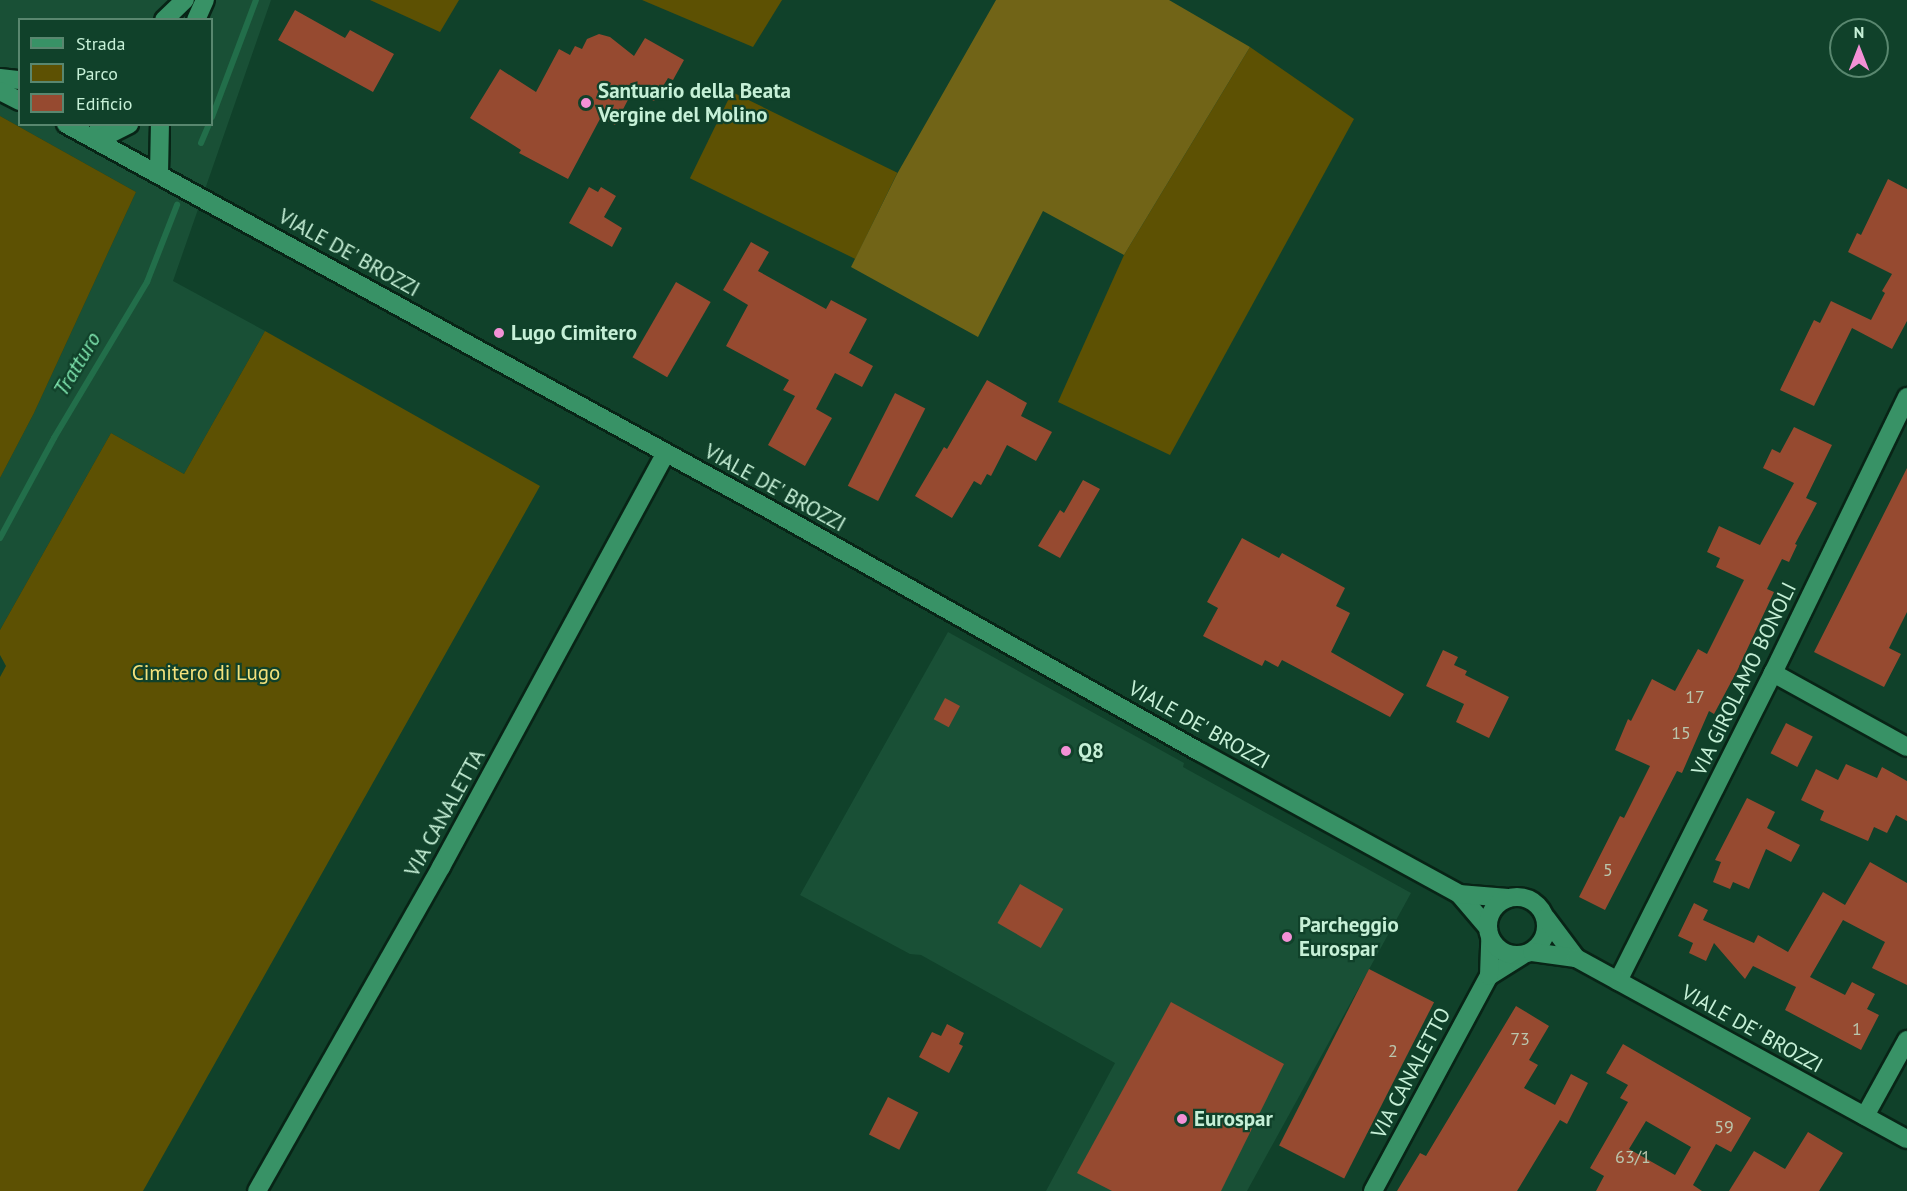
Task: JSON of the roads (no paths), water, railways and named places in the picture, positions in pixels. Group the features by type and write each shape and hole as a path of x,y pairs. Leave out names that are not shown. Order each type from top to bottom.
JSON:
{"street":[{"path":"166,18 185,0"},
{"path":"197,18 205,0"},
{"path":"0,78 18,80"},
{"path":"0,91 18,100"},
{"name":"VIALE DE' BROZZI","path":"74,126 98,132 159,174 1459,894 1503,952 1576,958 1907,1139"},
{"path":"98,132 121,126"},
{"path":"159,174 160,126"},
{"name":"VIA GIROLAMO BONOLI","path":"1618,981 1773,673 1907,397"},
{"name":"VIA CANALETTA","path":"257,1191 441,867 666,453"},
{"path":"1773,673 1907,747"},
{"name":"VIALE DE' BROZZI","path":"1459,894 1527,898 1535,902 1576,958"},
{"path":"1489,933 1492,909 1508,898"},
{"path":"1527,953 1545,937 1546,918"},
{"name":"VIA CANALETTO","path":"1373,1191 1489,976 1489,933"},
{"name":"VIA CANALETTO","path":"1489,976 1527,953"},
{"path":"1865,1116 1907,1040"}],"waterway":[{"name":"Tratturo","path":"213,114 256,0"},
{"name":"Tratturo","path":"201,143 208,126"},
{"name":"Tratturo","path":"0,538 54,438 147,282 177,205"}],"place":[{"name":"Santuario della Beata Vergine del Molino","path":"586,103"},
{"name":"Lugo Cimitero","path":"499,333"},
{"name":"Q8","path":"1066,751"},
{"name":"Parcheggio Eurospar","path":"1287,937"},
{"name":"Eurospar","path":"1182,1119"}],"park label":[{"name":"Cimitero di Lugo","path":"206,673"}]}
